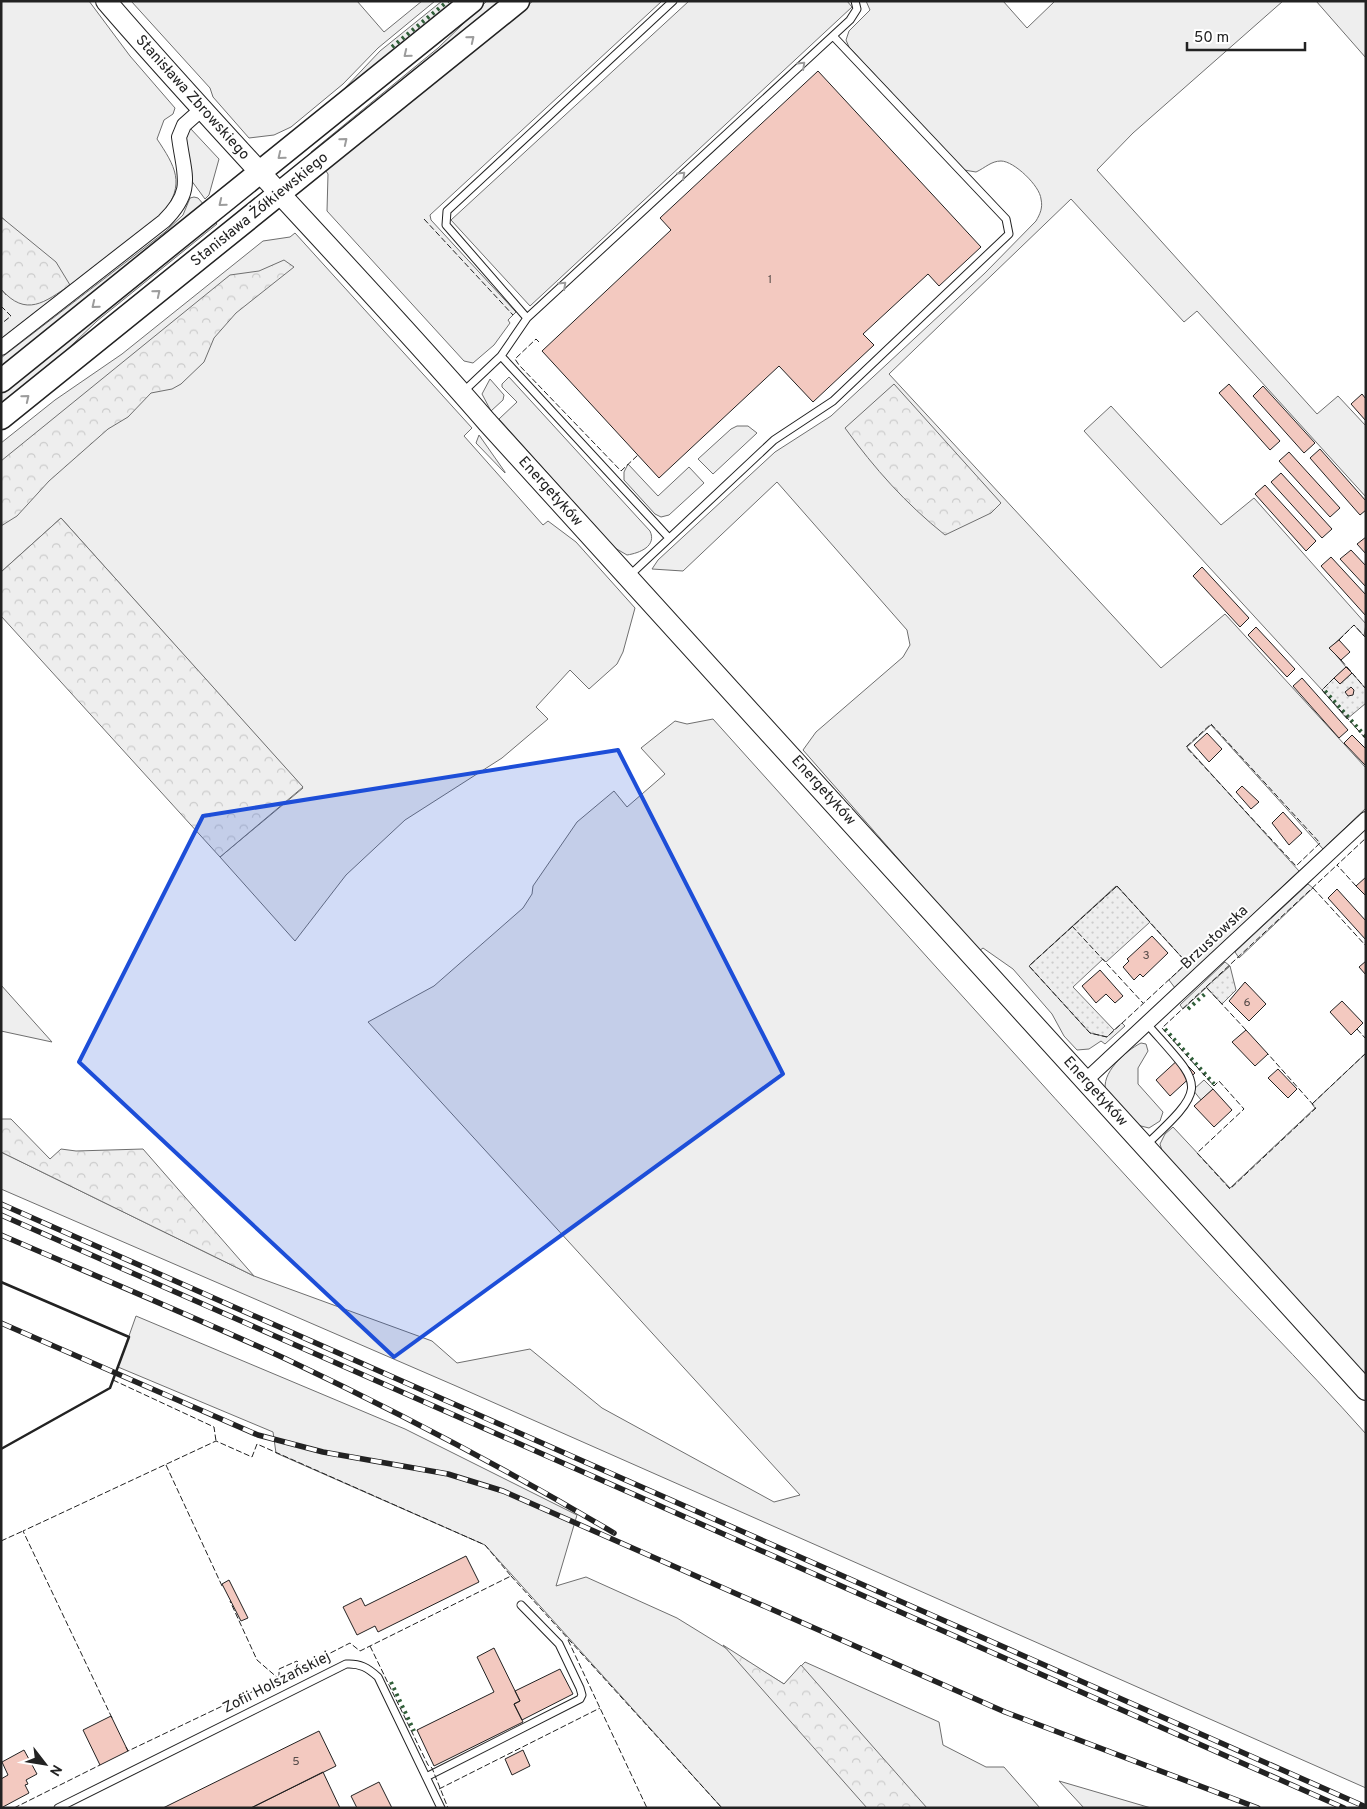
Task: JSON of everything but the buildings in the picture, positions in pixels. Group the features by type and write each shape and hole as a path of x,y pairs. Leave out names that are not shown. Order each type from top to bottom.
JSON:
{"main road":[{"name":"Stanisława Zbrowskiego","path":"106,1 279,194"},
{"name":"Stanisława Żółkiewskiego","path":"1,381 472,1"},
{"name":"Stanisława Żółkiewskiego","path":"1,418 518,1"},
{"name":"Energetyków","path":"279,194 1366,1390"}],"street":[{"path":"1,348 176,210 185,194 186,186 179,137 180,130 202,109"},
{"name":"Brzustowska","path":"1085,1081 1366,819"}],"lane":[{"path":"527,318 446,225 447,211 673,1"},
{"path":"461,393 501,356 527,318 833,36 854,15 857,9 855,1"},
{"path":"628,577 774,440 833,401 1009,234 1006,219 833,36"},
{"path":"501,356 669,538"},
{"path":"1144,1147 1181,1113 1193,1088 1189,1072 1147,1024"},
{"path":"426,1777 580,1699 582,1695 580,1688 559,1644 521,1604"},
{"name":"Zofii Holszańskiej","path":"58,1808 346,1664 361,1665 378,1677 441,1808"}],"highlighted area":[{"path":"618,750 783,1074 394,1357 79,1062 203,816"}],"green space":[{"path":"1,1 89,1 130,56 175,108 173,114 164,120 157,139 173,167 176,184 170,203 163,213 1,339 1,289 6,295 6,221 1,217"},
{"path":"131,1 357,1 384,32 422,1 435,1 378,48 343,84 291,127 274,135 249,138 213,97 210,88"},
{"path":"442,1 460,1 327,107 380,51"},
{"path":"487,1 504,1 313,155 311,152 438,48"},
{"path":"533,1 662,1 430,215 431,220 516,312 508,320 510,323 494,345 473,363 464,361 327,211 328,174 324,168"},
{"path":"866,1 1003,1 1027,28 1055,1 1283,1 1133,133 1097,170 1317,414 1338,396 1366,426 1366,497 1197,311 1184,322 1071,199 889,374 1161,668 1225,614 1366,768 1366,808 1323,849 1211,725 1187,747 1299,871 1175,988 1169,980 1187,963 1116,886 1029,966 1107,1036 1122,1023 1125,1026 1105,1044 1101,1041 1089,1049 1077,1050 1064,1036 1052,1014 1013,969 983,948 979,951 803,750 816,732 903,657 910,645 907,630 777,482 683,571 652,569 658,560 775,452 831,416 985,273 1036,221 1040,213 1042,205 1040,194 1026,175 1013,165 1001,161 991,163 976,172 964,170 849,47 846,40 849,31 870,10"},
{"path":"1316,1 1366,1 1366,58"},
{"path":"190,128 219,159 209,195 205,199 191,180 186,139"},
{"path":"190,198 198,198 205,206 1,369 1,358 165,232 183,215"},
{"path":"1,217 56,262 70,285 52,297 36,304 27,305 10,298 1,289"},
{"path":"214,220 217,224 97,321 52,364 1,406 1,393"},
{"path":"295,233 472,428 464,436 543,525 548,521 576,542 635,608 623,652 617,664 589,689 570,670 536,707 548,719 502,758 405,820 346,875 295,941 220,857 303,788 61,518 1,572 1,443 55,400 122,354 263,241 290,237"},
{"path":"284,260 294,267 236,313 214,338 204,362 181,384 172,389 151,393 128,417 108,429 49,481 17,516 1,526 1,461 230,275 259,271"},
{"path":"509,377 650,531 651,541 646,548 637,553 627,555 615,548 499,419 517,402 502,387 502,384"},
{"path":"490,379 504,395 503,400 491,411 482,394"},
{"path":"894,384 1001,503 991,513 945,535 904,498 856,443 845,428"},
{"path":"1111,406 1221,525 1254,498 1366,624 1364,636 1354,625 1330,648 1346,667 1322,690 1084,431"},
{"path":"737,426 748,426 757,433 713,474 698,459 731,429"},
{"path":"479,435 505,472 505,473 476,443"},
{"path":"628,464 658,496 689,467 704,483 669,515 661,517 655,514 624,480 624,472"},
{"path":"61,518 303,787 220,857 1,616 1,572"},
{"path":"1352,673 1366,689 1366,703 1347,719 1322,690 1334,678 1340,684"},
{"path":"713,719 1112,1161 1366,1434 1366,1788 456,1386 1,1189 1,1152 254,1276 432,1341 457,1363 530,1349 602,1408 774,1502 800,1495 368,1022 434,986 523,908 532,894 533,886 577,822 614,791 627,807 665,774 641,748 675,721 687,724"},
{"path":"1308,884 1313,888 1239,958 1235,952"},
{"path":"1117,886 1150,922 1106,962 1103,959 1073,987 1114,1030 1107,1037 1090,1033 1029,966"},
{"path":"1225,962 1230,966 1183,1009 1180,1005"},
{"path":"1230,966 1236,990 1222,1004 1206,987"},
{"path":"1,985 52,1042 1,1031"},
{"path":"1141,1043 1146,1044 1148,1051 1138,1068 1138,1084 1163,1112 1160,1121 1149,1128 1137,1125 1106,1092 1105,1085 1110,1071 1121,1057"},
{"path":"1366,1053 1366,1377 1163,1154 1160,1144 1165,1134 1173,1127 1230,1188 1315,1108 1312,1104"},
{"path":"1,1119 11,1119 50,1159 61,1149 76,1151 143,1149 254,1276 1,1152"},
{"path":"136,1316 405,1429 577,1515 556,1586 586,1577 677,1618 784,1684 805,1662 939,1722 943,1745 986,1767 1004,1767 1040,1808 722,1808 485,1545 276,1453 273,1432 118,1367"},
{"path":"723,1645 784,1684 801,1665 927,1808 867,1808"},
{"path":"1059,1781 1151,1808 1084,1808"}],"shaded area":[{"path":"689,1 847,1 852,7 530,306 451,220"},
{"path":"1204,1080 1213,1089 1201,1100 1193,1090"}],"railway":[{"path":"1,1204 1366,1807"},
{"path":"1,1215 1344,1808"},
{"path":"1,1235 215,1327 328,1379 493,1464 614,1533"},
{"path":"1,1323 258,1435 323,1452 448,1474 503,1491 1005,1712 1258,1808"}],"hedge":[{"path":"392,47 448,1"},
{"path":"1325,691 1366,737"},
{"path":"1188,1009 1206,993"},
{"path":"1165,1029 1214,1084"},
{"path":"391,1682 414,1731"}],"fence":[{"path":"424,219 513,315"},
{"path":"1,306 11,316 1,324"},
{"path":"539,342 536,339 515,359 519,365 621,471 638,455"},
{"path":"1339,640 1354,625 1366,638"},
{"path":"1341,660 1366,689"},
{"path":"1334,678 1322,690 1366,739"},
{"path":"1211,724 1320,843 1296,866 1186,747 1211,724"},
{"path":"1356,886 1337,865 1366,838"},
{"path":"1206,987 1337,865"},
{"path":"1117,886 1187,963 1107,1037 1090,1033 1029,966 1117,886"},
{"path":"1313,888 1366,946"},
{"path":"1072,926 1143,1003"},
{"path":"1246,1030 1206,987 1162,1028 1214,1086 1219,1081 1244,1109 1197,1153 1230,1189 1316,1108 1268,1054"},
{"path":"1357,1029 1366,1039"},
{"path":"1312,1104 1366,1053"},
{"path":"113,1380 214,1427 216,1441"},
{"path":"112,1718 23,1531 216,1441 252,1457 257,1444 485,1545 511,1576 360,1651 350,1643 303,1667 297,1661 279,1669 279,1679"},
{"path":"166,1465 223,1588"},
{"path":"1,1541 23,1531"},
{"path":"511,1576 722,1808"},
{"path":"126,1747 128,1751 279,1679 257,1660 230,1601"},
{"path":"568,1640 647,1808"},
{"path":"370,1646 428,1765 432,1768 448,1808"},
{"path":"439,1789 600,1708"},
{"path":"14,1808 100,1765"}],"wall":[{"path":"1,1282 129,1337 110,1388 1,1449"}]}
